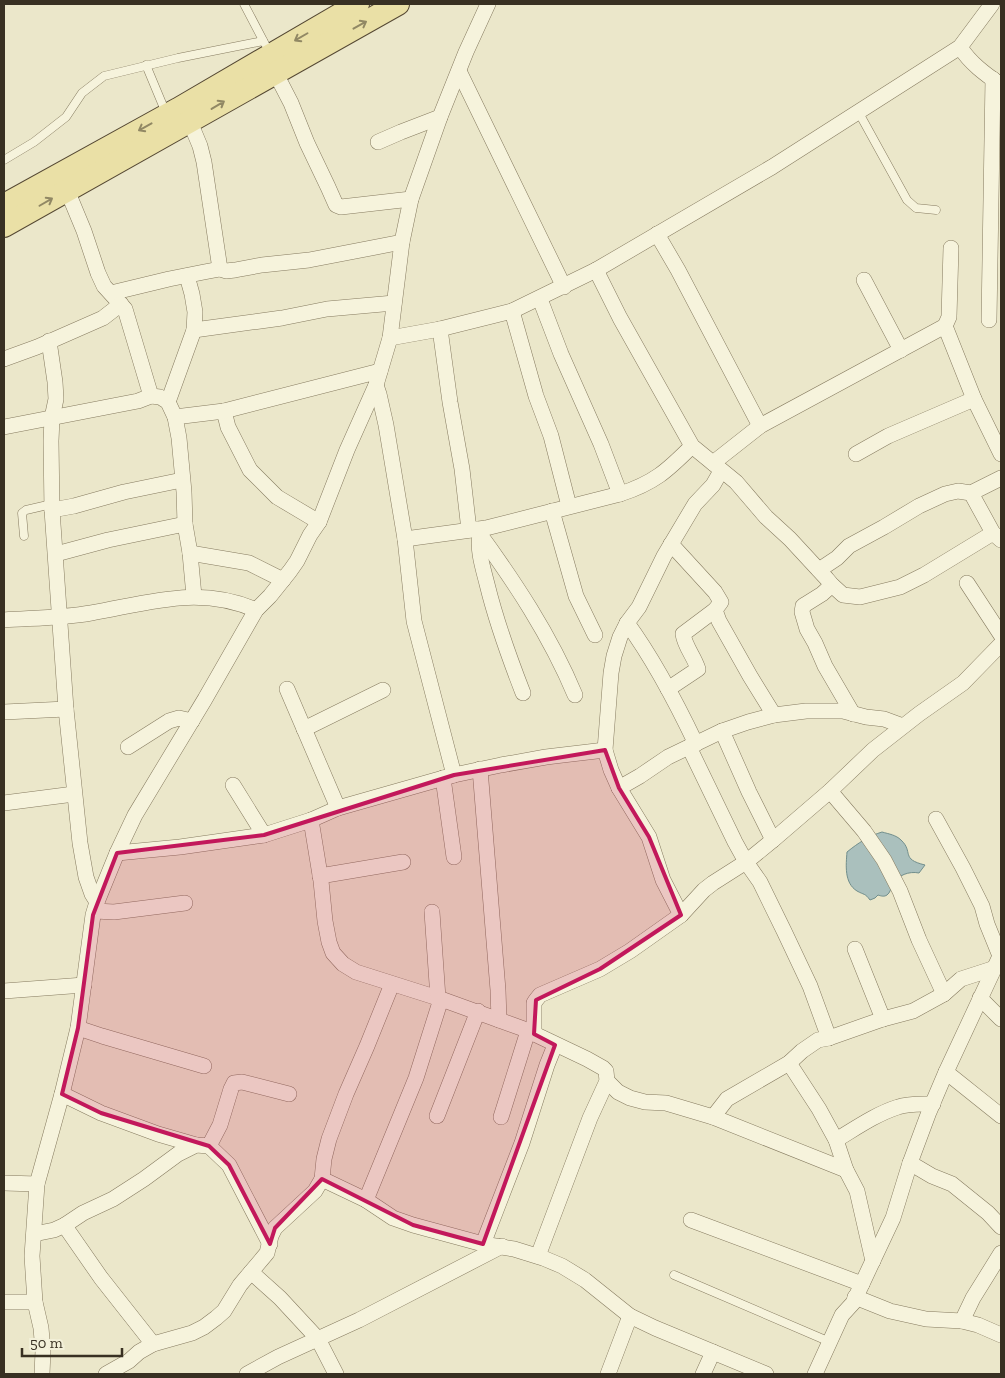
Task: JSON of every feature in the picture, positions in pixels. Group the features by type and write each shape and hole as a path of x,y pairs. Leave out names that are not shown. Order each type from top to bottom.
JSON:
{"main road":[{"path":"4,205 167,115 358,4"},
{"path":"4,226 190,122 270,56 398,4"}],"street":[{"path":"42,1374 43,1351 41,1328 35,1302 32,1256 37,1184 78,1028 96,906 117,853 135,815 256,610 283,580 319,522 378,378 390,338 402,242 411,199 440,117 488,4"},
{"path":"390,338 440,329 512,311 596,270 772,167 960,47 992,4"},
{"path":"960,47 966,57 997,82 995,274 989,320"},
{"path":"270,56 337,206 411,199"},
{"path":"459,71 564,286"},
{"path":"378,142 440,117"},
{"path":"190,122 200,146 204,162 220,269"},
{"path":"67,190 84,231 98,274 104,286 125,310 151,396"},
{"path":"657,234 760,426"},
{"path":"4,359 103,318 116,299 169,279 220,269 226,271 308,260 402,242"},
{"path":"681,916 663,880 649,837 619,788 605,750 611,674 620,638 695,504 713,485 717,467 760,426 945,326 949,317 951,248"},
{"path":"596,270 620,318 692,446 736,482 766,517 790,539 832,586 843,595 860,598 900,587 997,536 971,493"},
{"path":"168,402 194,330 195,312 187,276"},
{"path":"864,280 901,350"},
{"path":"540,298 561,354 601,444 620,494"},
{"path":"194,330 282,318 327,309 394,303"},
{"path":"512,311 536,396 551,436 569,506"},
{"path":"945,326 974,399 1001,454"},
{"path":"440,329 450,402 483,571 507,652 523,693"},
{"path":"49,341 56,399 52,418 51,441 52,507 66,709 80,843 86,877 96,906"},
{"path":"175,417 224,411 378,378"},
{"path":"378,378 379,394 386,424 405,539 414,621 448,776 454,857"},
{"path":"4,428 138,401 151,396 160,397 168,402 175,417 194,596"},
{"path":"856,454 888,436 974,399"},
{"path":"224,411 228,427 250,470 277,497 319,522"},
{"path":"405,539 475,531 620,494 638,488 658,477 692,446"},
{"path":"819,570 837,558 849,546 919,506 944,494 958,491 971,493 1001,478"},
{"path":"52,507 74,506 132,490 182,480"},
{"path":"552,511 576,596 595,635"},
{"path":"56,554 118,538 185,524"},
{"path":"475,531 509,576 542,626 564,668 575,695"},
{"path":"668,689 698,669 695,659 685,643 684,634 715,610 721,602 715,592 671,544"},
{"path":"190,553 249,563 283,580"},
{"path":"966,583 1001,635"},
{"path":"832,586 806,604 802,612 807,629 825,666 853,714"},
{"path":"4,620 60,617 194,596 231,601 256,610"},
{"path":"715,610 741,660 774,716"},
{"path":"627,623 668,689 693,745 694,758 746,862 760,882 784,931 810,986 829,1038"},
{"path":"501,1117 531,1033 534,1003 540,995 600,969 681,916 704,890 746,862 773,840 830,791 873,750 963,683 1001,644"},
{"path":"287,689 338,808"},
{"path":"304,729 383,690"},
{"path":"4,712 66,709"},
{"path":"619,788 668,757 722,731 774,716 806,711 843,711 884,719 903,726"},
{"path":"128,747 169,721 178,718 192,721"},
{"path":"722,731 773,840"},
{"path":"117,853 180,847 264,835 311,820 338,808 448,776 546,757 605,750"},
{"path":"480,769 498,990 498,1020"},
{"path":"233,785 264,835"},
{"path":"830,791 864,831 884,860 900,891 919,940 944,994"},
{"path":"4,803 74,794"},
{"path":"815,1374 842,1315 857,1294 893,1218 910,1163 946,1072 999,959 982,906 936,819"},
{"path":"311,820 320,876 324,921 333,953 343,964 356,972 478,1011 531,1033 606,1070 607,1081 590,1118 538,1256"},
{"path":"320,876 403,862"},
{"path":"96,906 114,912 185,903"},
{"path":"366,1200 416,1078 440,998 432,912"},
{"path":"855,949 883,1019"},
{"path":"713,1117 727,1099 788,1063 818,1040 913,1011 999,959"},
{"path":"106,1374 153,1344 192,1333 224,1311 240,1285 267,1253 271,1236 276,1228 315,1191 322,1179 329,1139 392,984"},
{"path":"4,991 84,985"},
{"path":"980,998 1001,1019"},
{"path":"437,1116 478,1011"},
{"path":"78,1028 204,1066"},
{"path":"483,1244 522,1143 546,1065 555,1045"},
{"path":"788,1063 819,1109 836,1140 846,1170 857,1191 873,1260"},
{"path":"946,1072 1001,1116"},
{"path":"607,1081 618,1092 630,1098 645,1102 666,1103 713,1117 846,1170"},
{"path":"34,1234 54,1230 65,1225 144,1179 178,1154 202,1146 220,1125 234,1083 242,1082 290,1094"},
{"path":"62,1094 100,1113 158,1134 202,1146 229,1165 270,1244"},
{"path":"836,1140 870,1120 898,1107 933,1104"},
{"path":"910,1163 932,1176 952,1184 988,1213 1001,1227"},
{"path":"322,1179 366,1200 393,1218 483,1244 502,1246 538,1256 562,1266 585,1280 630,1316 766,1374"},
{"path":"4,1183 37,1184"},
{"path":"690,1220 857,1294 890,1311 926,1319 962,1321 978,1325 1001,1335"},
{"path":"65,1225 101,1278 153,1344"},
{"path":"247,1374 262,1365 359,1320 502,1246"},
{"path":"962,1321 980,1286 1001,1253"},
{"path":"251,1272 280,1298 318,1339 336,1374"},
{"path":"826,1374 854,1312 857,1294"},
{"path":"4,1302 35,1302"},
{"path":"608,1374 630,1316"},
{"path":"703,1374 713,1352"}],"lane":[{"path":"4,160 34,142 66,117 82,93 104,76 146,65 270,56 244,4"},
{"path":"146,65 167,115"},
{"path":"859,113 907,200 916,208 936,210"},
{"path":"24,536 22,513 26,510 52,507"},
{"path":"674,1275 830,1342"}],"highlighted area":[{"path":"605,750 619,788 649,837 681,915 600,969 536,1000 534,1034 555,1045 483,1244 413,1225 322,1179 275,1228 270,1244 229,1165 209,1146 101,1113 62,1094 78,1028 93,915 117,853 264,835 454,775"}],"water":[{"path":"882,832 899,838 905,844 910,858 917,863 925,865 919,873 908,873 898,878 887,895 878,895 870,900 866,895 853,888 848,879 847,852 864,840"}]}
